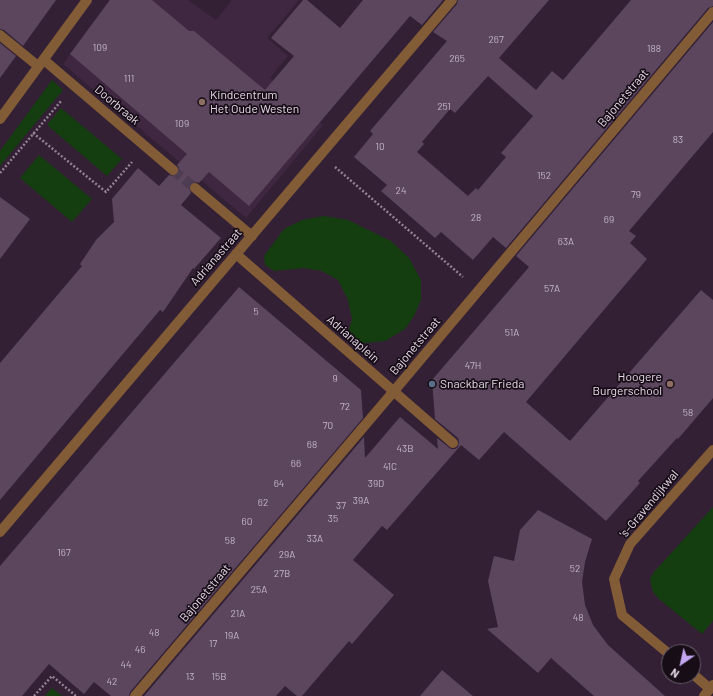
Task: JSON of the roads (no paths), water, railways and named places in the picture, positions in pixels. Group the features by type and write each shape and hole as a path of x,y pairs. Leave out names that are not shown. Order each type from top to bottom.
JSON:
{"street":[{"path":"0,119 87,0"},
{"name":"Adrianastraat","path":"0,532 322,155 452,0"},
{"name":"Bajonetstraat","path":"135,696 479,291 713,12"},
{"name":"Doorbraak","path":"0,35 74,86 173,170"},
{"path":"195,188 252,236"},
{"name":"Adrianaplein","path":"236,254 453,443"},
{"name":"'s-Gravendijkwal","path":"661,647 622,615 614,579 630,544 713,450"},
{"path":"701,682 709,690"}],"tunnel":[{"path":"173,170 195,188"}],"place":[{"name":"Kindcentrum Het Oude Westen","path":"202,102"},
{"name":"Snackbar Frieda","path":"432,384"},
{"name":"Hoogere Burgerschool","path":"670,384"}]}
